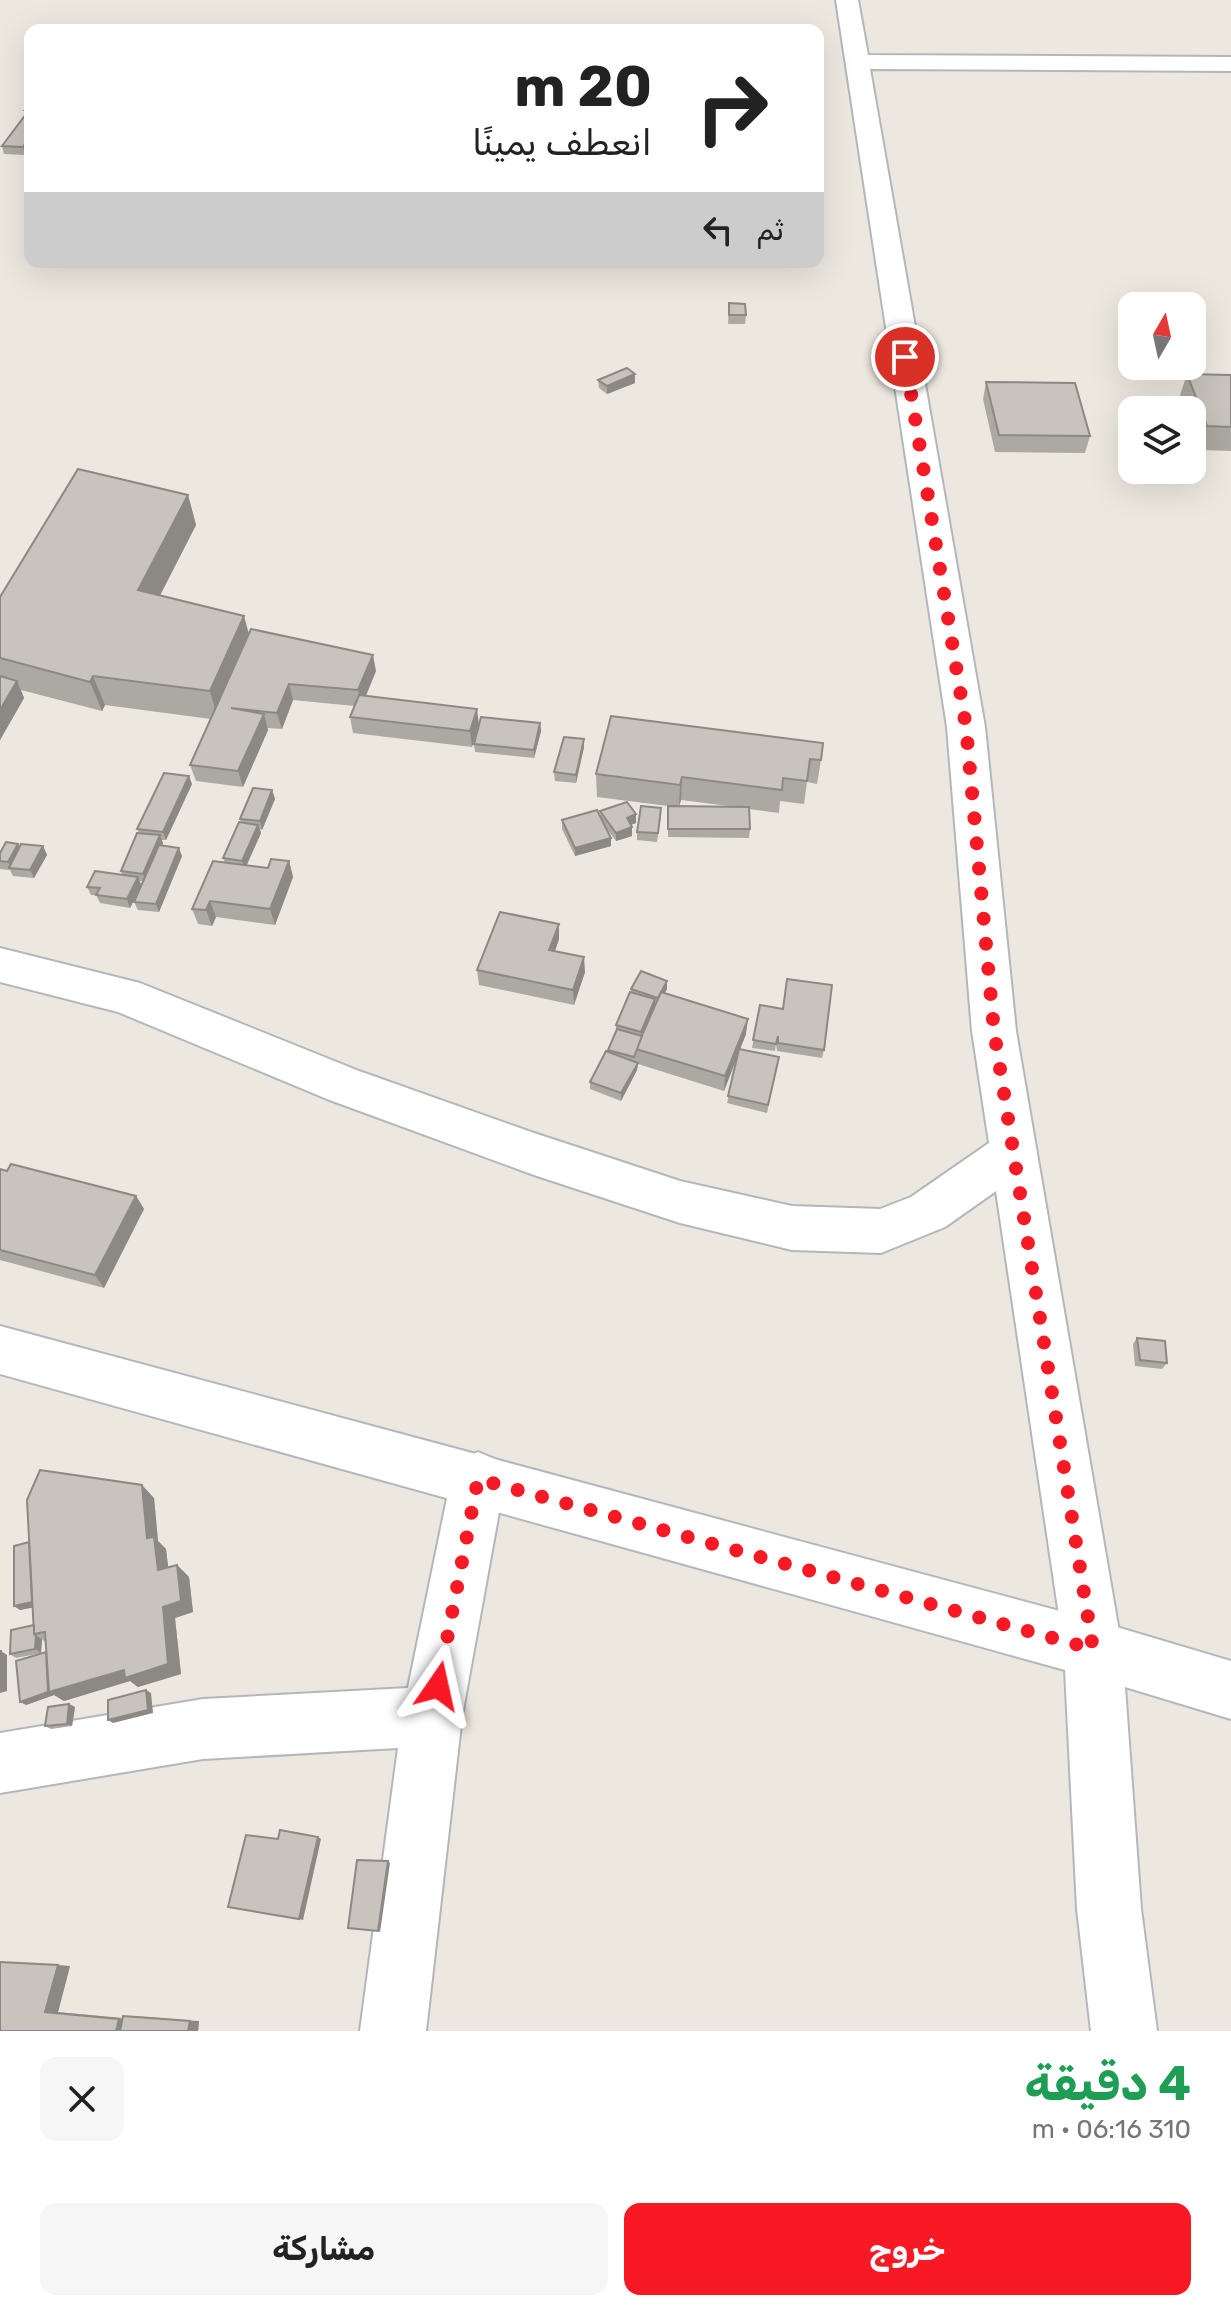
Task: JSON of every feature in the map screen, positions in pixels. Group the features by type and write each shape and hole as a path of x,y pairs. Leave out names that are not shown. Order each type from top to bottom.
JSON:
{"street":[{"path":"847,0 966,727 982,927 1013,1152 1093,1649 1109,1909 1124,2031"},
{"path":"859,71 1231,64"},
{"path":"859,71 1231,83"},
{"path":"0,965 125,996 343,1085 534,1154 680,1202 792,1228 881,1231 928,1212 1013,1152"},
{"path":"0,1350 478,1479 1231,1690"},
{"path":"393,2031 432,1716 478,1479"},
{"path":"0,1763 203,1729 432,1716"}],"building":[{"path":"24,117 23,147 2,146"},
{"path":"729,303 745,304 746,315 729,315"},
{"path":"627,368 635,374 607,386 598,380"},
{"path":"1206,374 1231,375 1231,427 1207,426 1206,396 1195,396 1189,380 1206,380"},
{"path":"986,382 1075,383 1090,436 999,435"},
{"path":"78,469 188,495 138,590 244,616 210,691 93,676 90,682 0,658 0,597"},
{"path":"251,629 373,655 358,690 289,684 277,713 231,708 264,714 238,771 190,765"},
{"path":"0,676 17,681 0,710"},
{"path":"359,695 477,709 470,731 350,717"},
{"path":"611,716 823,743 821,760 810,759 807,781 783,778 782,790 682,777 680,785 596,774"},
{"path":"481,717 540,723 534,750 474,744"},
{"path":"564,737 584,739 576,775 554,772"},
{"path":"164,773 189,776 163,832 137,829"},
{"path":"253,788 272,790 260,821 240,819"},
{"path":"627,802 636,814 627,818 632,827 616,833 600,811"},
{"path":"641,806 661,808 658,833 637,832"},
{"path":"668,806 749,807 750,829 668,829"},
{"path":"597,810 611,838 575,848 562,820"},
{"path":"239,822 258,825 242,861 223,858"},
{"path":"137,833 160,835 143,874 121,871"},
{"path":"6,842 18,844 8,862 0,861 0,853"},
{"path":"21,844 43,846 30,870 9,868"},
{"path":"159,845 179,848 156,904 134,902"},
{"path":"271,859 289,861 270,909 210,901 206,910 192,909 213,861 268,868"},
{"path":"95,871 138,877 127,899 96,895 100,888 87,887"},
{"path":"500,912 559,924 549,950 584,957 573,990 477,970"},
{"path":"641,971 667,981 658,998 631,989"},
{"path":"787,979 832,985 824,1050 778,1043 778,1036 776,1044 753,1040 760,1005 783,1009"},
{"path":"630,992 655,999 641,1032 616,1025"},
{"path":"661,992 748,1019 725,1076 636,1049"},
{"path":"617,1029 642,1036 634,1057 608,1050"},
{"path":"739,1049 779,1057 768,1105 728,1096"},
{"path":"606,1051 638,1063 621,1093 590,1082"},
{"path":"11,1164 136,1196 95,1275 0,1250 0,1169 7,1171"},
{"path":"1137,1338 1165,1341 1167,1363 1140,1360"},
{"path":"40,1470 142,1485 147,1538 154,1537 158,1570 177,1565 181,1601 163,1607 168,1664 125,1678 124,1670 49,1692 45,1632 34,1634 27,1500"},
{"path":"29,1542 32,1602 14,1606 14,1546"},
{"path":"34,1625 35,1649 10,1654 11,1630"},
{"path":"46,1652 48,1692 20,1702 16,1661"},
{"path":"146,1690 148,1710 108,1720 108,1700"},
{"path":"69,1704 67,1724 45,1726 48,1707"},
{"path":"280,1830 318,1837 299,1919 228,1907 246,1835 278,1839"},
{"path":"357,1860 388,1861 378,1931 348,1928"},
{"path":"0,1962 58,1965 45,2012 119,2019 116,2031 0,2031"},
{"path":"123,2016 190,2021 188,2031 120,2031"}],"route":[{"path":"438,1686 478,1479 1093,1649 994,1031 982,927 966,727 905,357"}]}
